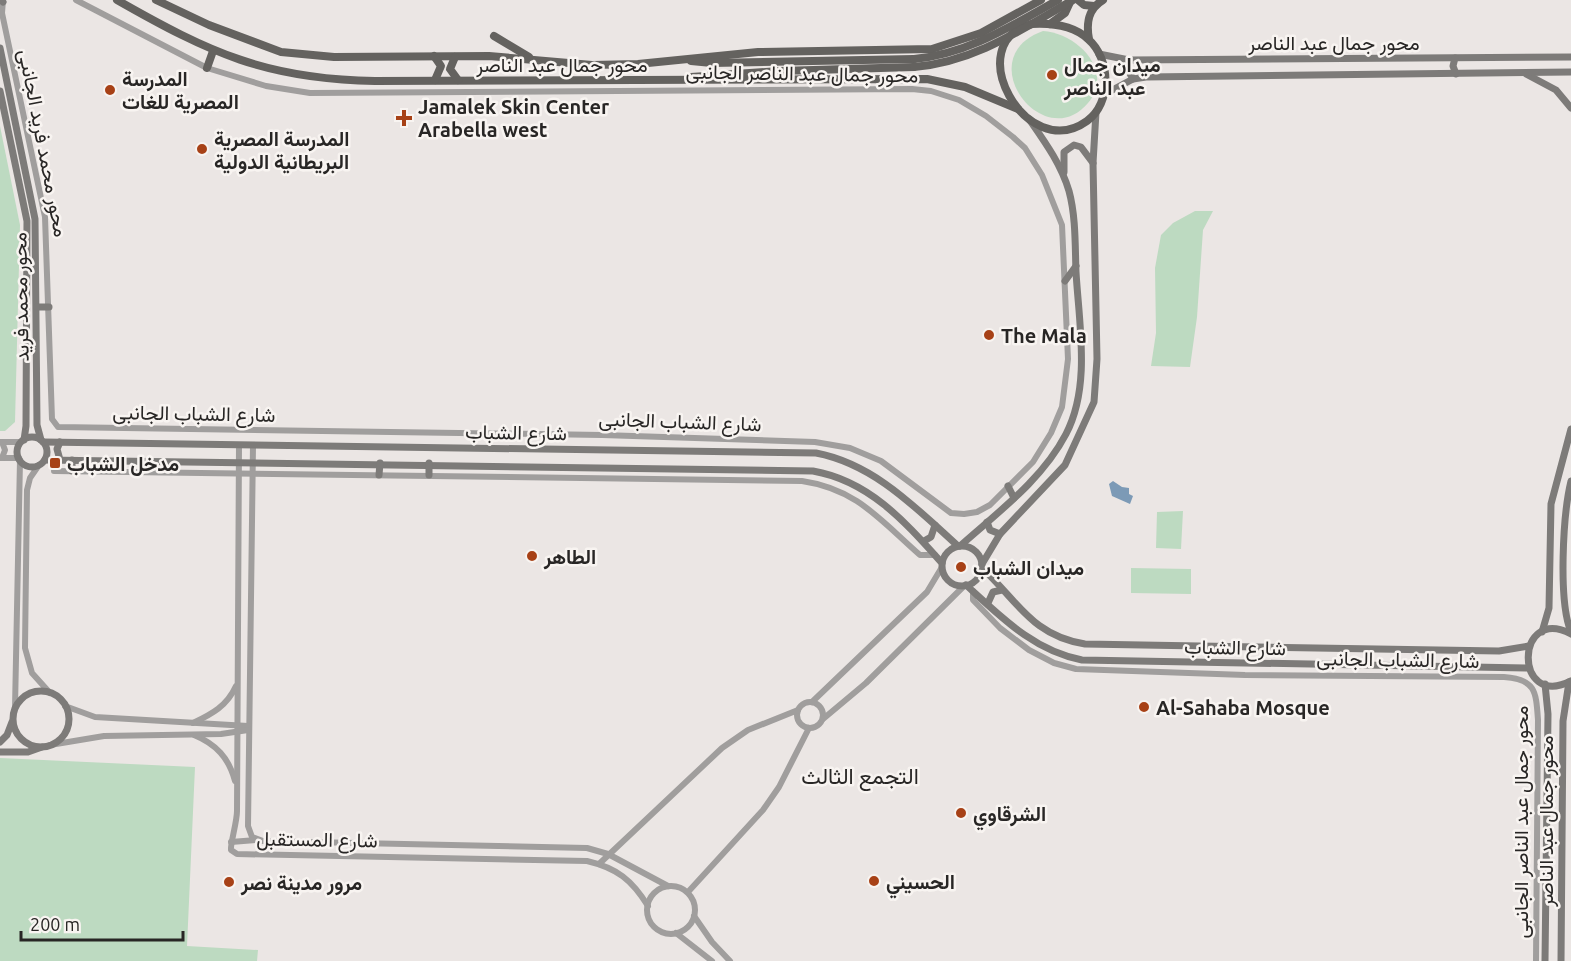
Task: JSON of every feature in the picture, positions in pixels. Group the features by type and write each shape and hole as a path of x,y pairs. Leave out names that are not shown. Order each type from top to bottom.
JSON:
{"main road":[{"name":"محور جمال عبد الناصر","path":"117,0 186,39 213,51 268,70 317,78 678,81 736,85 809,85 932,80 965,87 1018,109"},
{"name":"محور جمال عبد الناصر","path":"156,0 209,25 281,52 334,57 434,56 592,65 758,52 914,51 945,46 981,33 1041,0"},
{"path":"683,59 712,63 914,59 940,56 977,44 1058,0"},
{"path":"1050,24 1065,13 1072,0"},
{"path":"678,81 715,74 914,67 941,64 993,46 1072,0"},
{"path":"1078,0 1094,6"},
{"path":"1094,163 1081,147 1070,146 1064,156 1064,176 1072,206 1081,360 1075,414 1052,458 1014,498 959,546 948,552 942,565 951,582 966,585 977,579 1000,534 1065,465 1094,402 1097,359 1094,163 1096,112 1104,95 1104,71 1099,54 1089,39 1087,24 1094,6 1103,0"},
{"path":"981,33 998,36 1012,34 1028,25 1050,24 1068,28 1089,39"},
{"path":"1012,34 1001,53 1001,72 1006,90 1018,109 1029,120 1064,176"},
{"path":"494,36 532,60"},
{"name":"محور محمد فريد","path":"0,48 33,199 37,237 37,425 42,441"},
{"path":"207,68 213,51"},
{"name":"محور جمال عبد الناصر","path":"1099,54 1130,60 1571,57"},
{"path":"434,56 441,66 435,80"},
{"path":"455,57 450,69 458,80"},
{"path":"1432,58 1434,74"},
{"path":"1455,58 1453,66 1456,74"},
{"path":"1130,60 1128,70 1132,80"},
{"name":"محور جمال عبد الناصر","path":"1104,95 1132,80 1146,77 1571,72"},
{"path":"1524,73 1551,86 1570,105"},
{"name":"محور محمد فريد","path":"0,91 27,221 26,426 22,441"},
{"path":"1029,120 1046,128 1064,130 1081,124 1096,112"},
{"path":"1065,281 1076,266"},
{"path":"37,307 49,307"},
{"path":"26,426 33,428 37,425"},
{"path":"1570,682 1562,686 1545,684 1538,680 1528,668 1529,646 1542,632 1549,608 1551,504 1571,429"},
{"path":"33,437 42,441 47,450 42,462 28,466 19,459 18,448 22,441 33,437"},
{"name":"شارع الشباب","path":"42,441 816,453 836,457 869,473 906,500 959,546"},
{"path":"60,442 57,449 60,460"},
{"name":"شارع الشباب","path":"42,462 60,460 253,461 813,471 840,478 861,488 889,507 924,541 942,565"},
{"path":"72,460 72,471"},
{"path":"379,475 380,463"},
{"path":"429,464 429,476"},
{"path":"1571,481 1565,522 1565,580 1566,614 1571,633"},
{"path":"1008,486 1014,498"},
{"path":"987,522 990,530 1000,534"},
{"path":"924,541 931,537 935,525"},
{"path":"959,546 973,549 982,566"},
{"name":"شارع الشباب","path":"982,566 1017,607 1044,630 1074,642 1107,646 1499,651 1529,646"},
{"name":"شارع الشباب","path":"966,585 1019,633 1048,651 1082,660 1528,668"},
{"path":"988,603 993,592 1002,590"},
{"path":"1542,632 1557,629 1571,633"},
{"path":"1107,646 1107,662"},
{"name":"محور جمال عبد الناصر","path":"1561,961 1563,721 1570,682"},
{"name":"محور جمال عبد الناصر","path":"1545,684 1548,714 1545,961"},
{"path":"0,742 7,735 15,708 28,694 39,691 50,693 65,706 69,719 65,732 47,746 28,752 0,752"},
{"path":"13,720 16,731 25,742 47,746"}],"street":[{"name":"محور جمال عبد الناصر الجانبى","path":"76,0 207,68 266,86 327,93 736,85"},
{"name":"محور محمد فريد الجانبى","path":"2,1 2,13 45,217 52,419 55,426 64,428"},
{"name":"محور جمال عبد الناصر الجانبى","path":"809,85 931,91 973,106 1025,148 1055,202 1062,225 1068,359 1062,407 1037,457 986,508"},
{"name":"شارع الشباب الجانبى","path":"64,428 548,434 815,442 850,448 881,461 951,513 964,514 986,508"},
{"path":"15,708 19,459 1,458 5,450 1,442 22,441"},
{"name":"شارع المستقبل","path":"239,445 237,786 236,831 231,842 231,850 237,854 581,860 613,869 633,884 648,906"},
{"name":"شارع المستقبل","path":"253,445 248,728 248,826 252,837 257,840 587,848 608,854 668,886"},
{"path":"42,462 30,478 27,490 24,648 34,676 50,693"},
{"path":"54,471 761,479 818,483 843,492 867,506 920,555 935,555"},
{"path":"599,864 722,748 748,730 812,702 927,592 942,565"},
{"path":"688,892 771,798 809,728 819,725 823,719 866,683 966,585"},
{"name":"شارع الشباب الجانبى","path":"973,591 973,600 1017,642 1049,661 1076,669 1245,675 1504,677 1520,679 1530,685"},
{"path":"190,724 213,714 223,706 237,683"},
{"name":"محور جمال عبد الناصر الجانبى","path":"1530,685 1536,694 1538,720 1536,961"},
{"path":"812,702 820,706 823,719"},
{"path":"65,706 95,717 237,729"},
{"path":"798,710 799,721 809,728"},
{"path":"47,746 104,736 191,734 248,728"},
{"path":"191,734 210,742 222,753 237,786"},
{"path":"231,842 257,840"},
{"path":"448,845 448,858"},
{"path":"345,857 345,865"},
{"path":"421,858 421,866"},
{"path":"484,858 484,866"},
{"path":"668,886 678,887 688,892 695,906 694,916 687,928 676,933 665,933 656,928 650,920 648,906 656,892 668,886"},
{"path":"694,916 730,961"},
{"path":"676,933 712,961"}],"green space":[{"path":"1043,31 1056,33 1079,46 1095,67 1097,79 1095,91 1088,103 1070,116 1052,118 1034,110 1021,97 1013,79 1012,61 1022,44"},
{"path":"0,126 20,225 15,422 5,431 0,431"},
{"path":"1195,211 1213,211 1203,230 1197,317 1190,367 1151,366 1156,333 1155,268 1161,235 1173,223"},
{"path":"1183,511 1181,549 1156,548 1157,512"},
{"path":"1131,568 1191,569 1191,594 1131,593"},
{"path":"0,758 195,767 187,946 258,950 257,961 0,961"}],"water":[{"path":"1113,481 1122,487 1129,488 1129,494 1133,496 1130,504 1112,496 1109,484"}],"place":[{"name":"ميدان جمال عبد الناصر","path":"1052,75"},
{"name":"المدرسة المصرية للغات","path":"110,90"},
{"name":"Jamalek Skin Center Arabella west","path":"404,118"},
{"name":"المدرسة المصرية البريطانية الدولية","path":"202,149"},
{"name":"The Mala","path":"989,335"},
{"name":"مدخل الشباب","path":"55,463"},
{"name":"الطاهر","path":"532,556"},
{"name":"ميدان الشباب","path":"961,567"},
{"name":"Al-Sahaba Mosque","path":"1144,707"},
{"name":"الشرقاوي","path":"961,813"},
{"name":"الحسيني","path":"874,881"},
{"name":"مرور مدينة نصر","path":"229,882"}],"district":[{"name":"التجمع الثالث","path":"860,775"}]}
